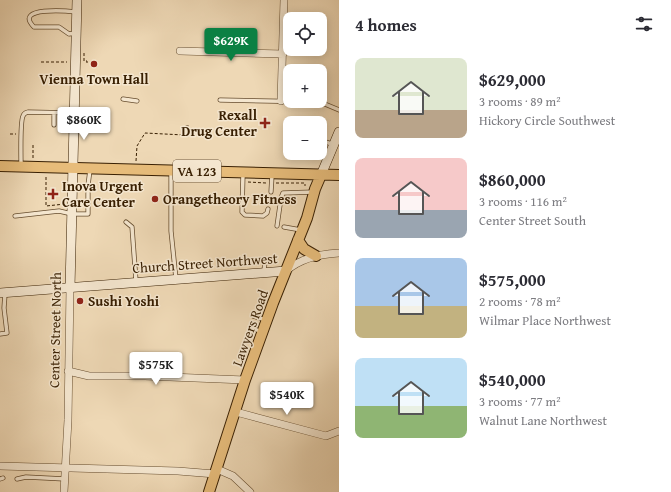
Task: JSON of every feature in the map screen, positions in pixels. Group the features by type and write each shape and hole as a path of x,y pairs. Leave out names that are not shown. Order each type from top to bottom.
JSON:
{"main road":[{"name":"VA 123","path":"0,166 172,171 272,178 339,175"},
{"name":"Lawyers Road","path":"209,492 246,380 308,213 310,192 321,175"},
{"path":"300,235 304,249 316,256"}],"street":[{"name":"Center Street North","path":"64,492 66,468 77,0"},
{"path":"284,0 284,12"},
{"path":"180,51 283,54 281,102"},
{"path":"321,175 337,139"},
{"name":"Church Street Northwest","path":"2,293 286,272 297,263 316,256 339,253"},
{"path":"68,371 89,376 145,376 246,380"},
{"path":"236,412 326,436 339,431"},
{"path":"0,466 216,471 233,476 250,492"}],"lane":[{"path":"76,33 69,34 59,28 34,26 30,22 30,18 33,13 44,11 77,12"},
{"path":"123,99 137,101"},
{"path":"220,100 320,102 339,110"},
{"path":"21,167 22,116 24,114 28,112 74,114"},
{"path":"54,113 54,125"},
{"path":"327,140 337,139"},
{"path":"15,216 59,211 72,214 88,214 88,185 90,169"},
{"path":"172,171 171,231 176,280"},
{"path":"245,177 243,214 263,216 267,213 268,209"},
{"path":"271,192 272,178"},
{"path":"277,226 283,193 310,192"},
{"path":"126,222 132,227 136,282"},
{"path":"284,227 300,235"},
{"path":"264,273 265,261"},
{"path":"0,334 7,333 2,293"},
{"path":"252,316 267,321"},
{"path":"252,328 263,333"},
{"path":"17,479 26,477 65,479"}],"path":[{"path":"81,52 84,52 84,61 87,61 87,64 81,64"},
{"path":"42,62 67,62"},
{"path":"136,161 137,146 145,133 184,135 184,126 189,126"},
{"path":"10,134 19,134"},
{"path":"33,143 33,158"},
{"path":"46,177 46,206 66,204"},
{"path":"245,177 272,178 305,183 310,192"}],"place":[{"name":"Vienna Town Hall","path":"94,64"},
{"name":"Rexall Drug Center","path":"265,123"},
{"name":"Inova Urgent Care Center","path":"53,194"},
{"name":"Orangetheory Fitness","path":"155,199"},
{"name":"Sushi Yoshi","path":"80,301"}]}
